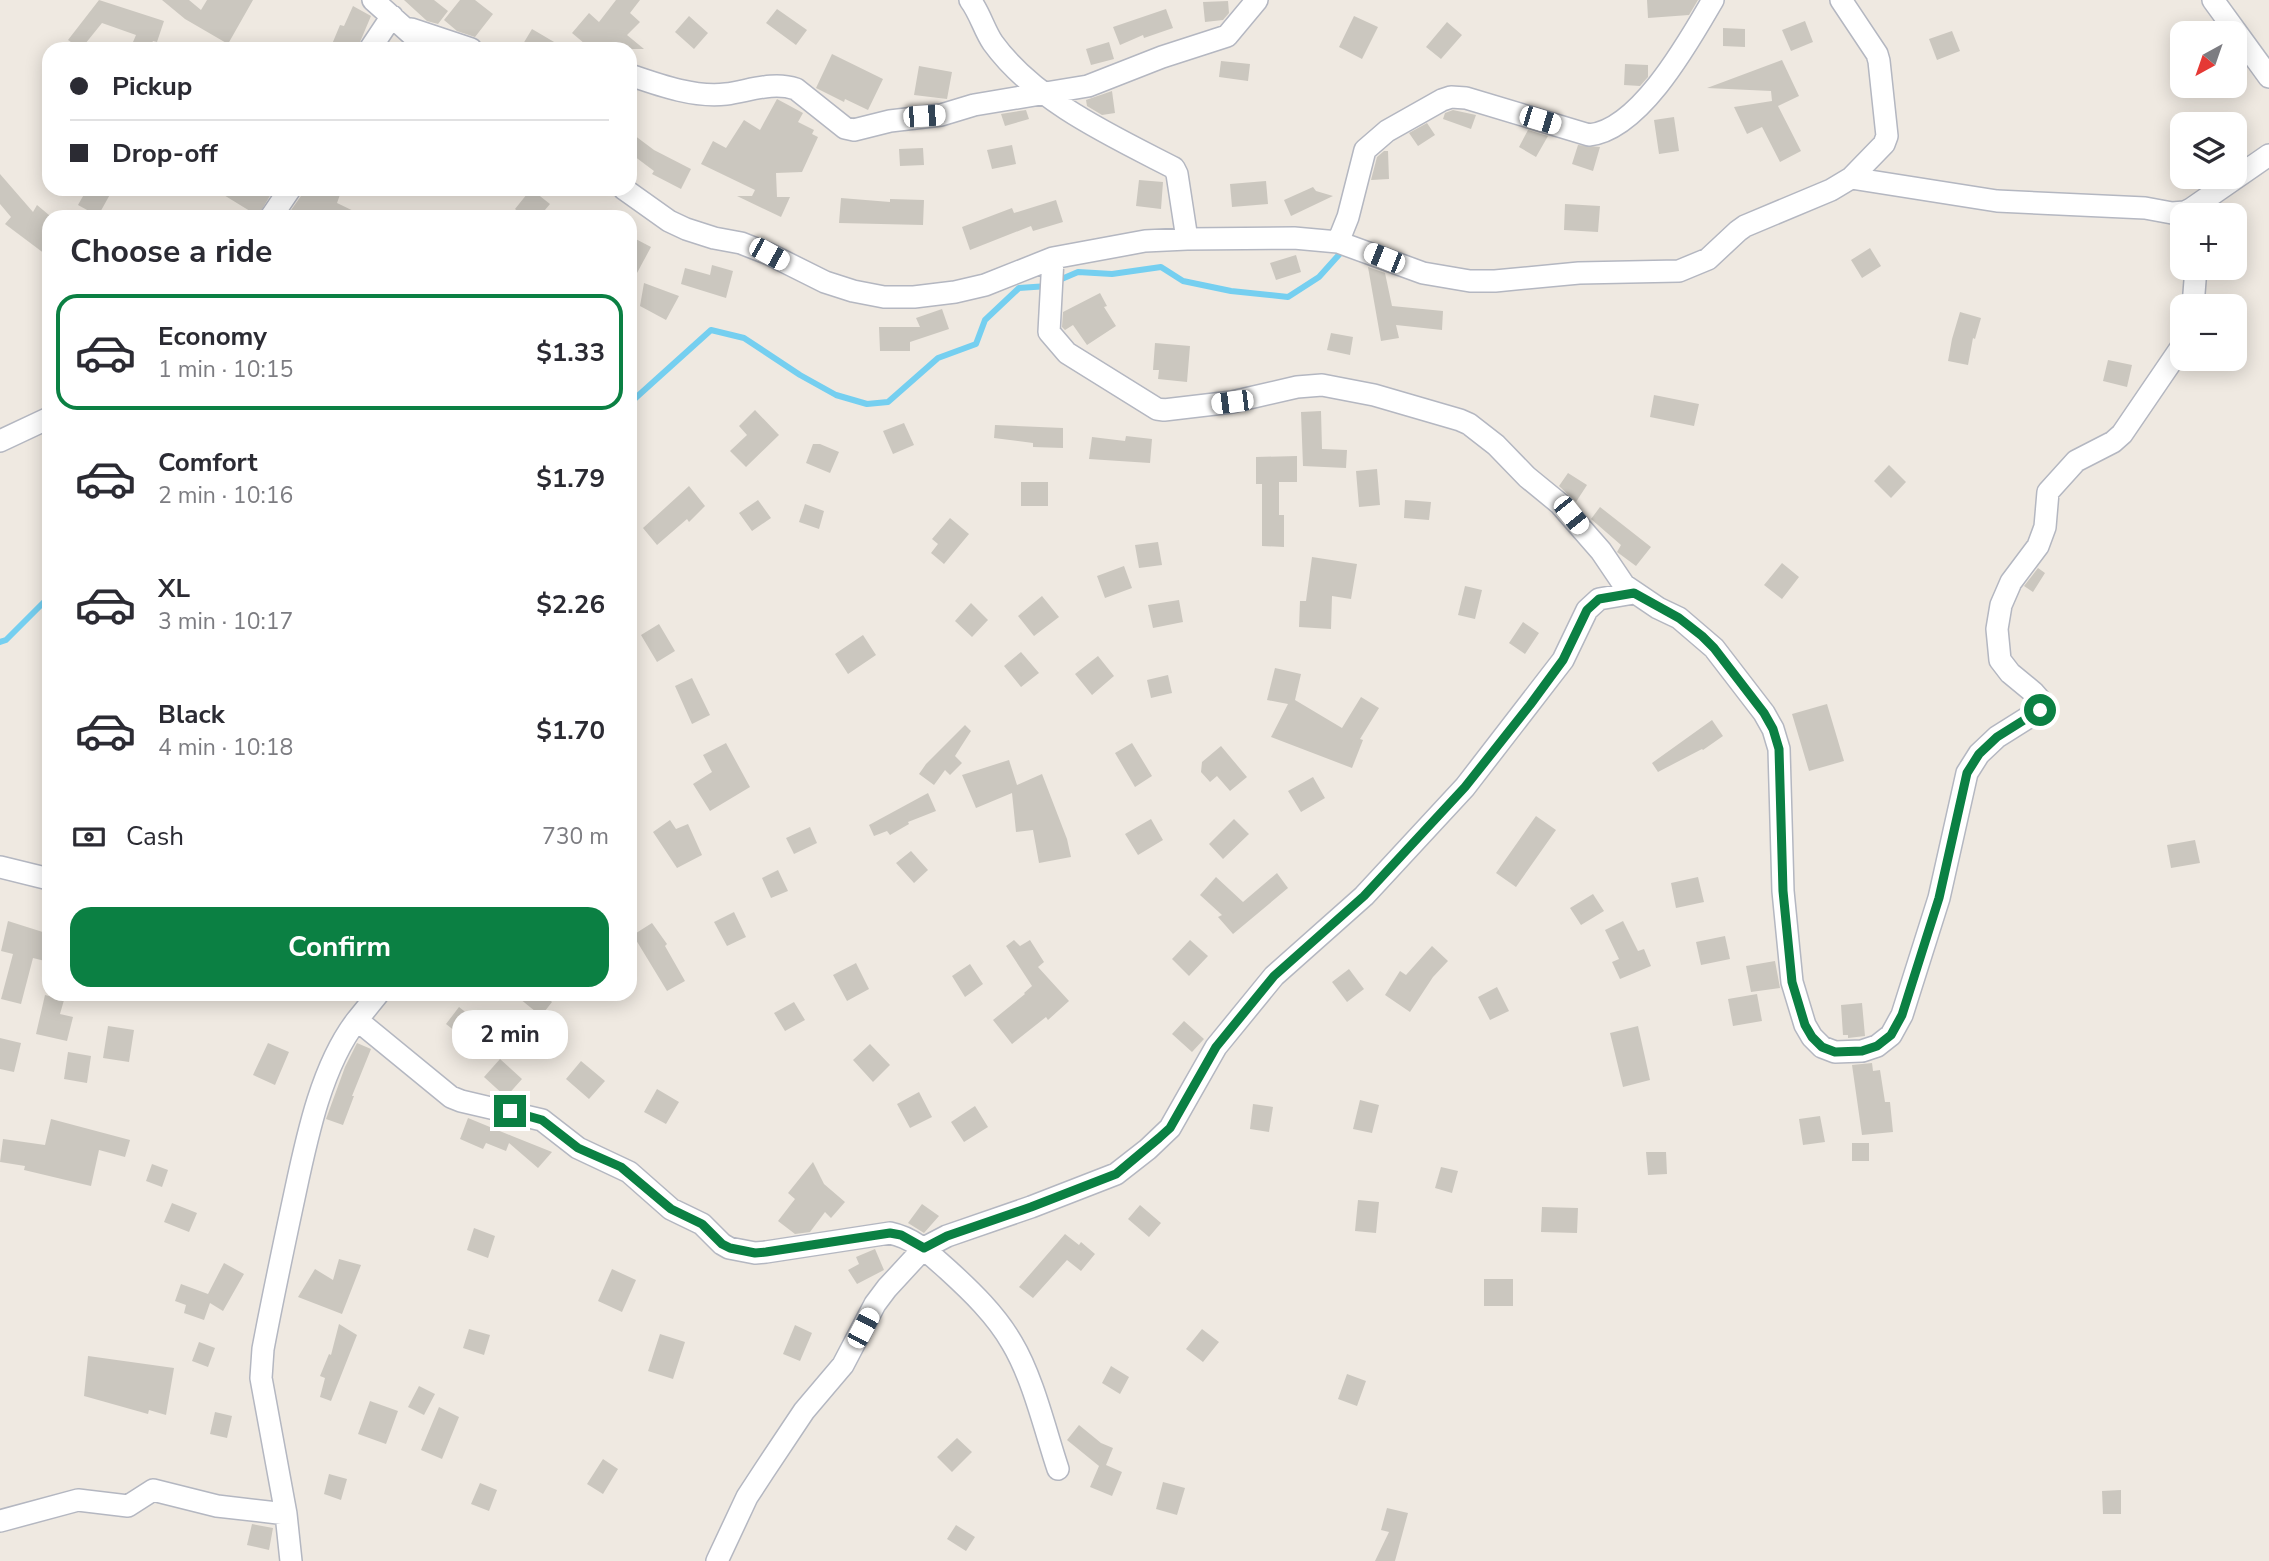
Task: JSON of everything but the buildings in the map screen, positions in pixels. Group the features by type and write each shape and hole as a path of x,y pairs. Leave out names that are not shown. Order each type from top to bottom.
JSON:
{"street":[{"path":"373,0 420,42"},
{"path":"970,0 994,44 1025,77 1056,102 1108,134 1174,168 1187,239"},
{"path":"637,77 682,91 719,94 751,88 789,87 796,89 845,128 854,130 890,121 941,115 974,105 1088,86 1162,57 1227,36 1257,0"},
{"path":"1338,242 1348,217 1365,150 1387,131 1451,97 1466,98 1589,135 1603,134 1625,120 1676,63 1713,0"},
{"path":"634,196 669,221 686,229 741,243 825,282 884,297 914,297 975,287 1053,258 1145,241 1187,239 1294,239 1338,242 1423,273 1470,281 1579,273 1679,271 1708,259 1745,226 1831,190 1852,177 1884,144 1886,136 1880,61 1841,0"},
{"path":"2213,0 2269,77"},
{"path":"377,42 397,21"},
{"path":"397,21 452,42"},
{"path":"2201,203 2269,155"},
{"path":"1852,177 1997,201 2145,208 2170,213"},
{"path":"1053,258 1049,308 1051,338 1067,353 1148,405 1164,410 1232,402 1297,387 1322,385 1374,395 1460,420 1487,438 1527,477 1551,495 1601,551 1624,585 1679,618 1702,636 1743,685 1773,729 1779,749 1783,891 1792,982 1805,1025 1812,1037 1822,1047 1835,1052 1862,1051 1877,1046 1891,1035 1902,1015 1939,898 1967,773 1979,754 1997,737 2040,710 2040,700 2010,673 2000,660 1997,629 2001,605 2011,582 2038,546 2045,527 2048,492 2076,461 2113,442 2122,434 2170,364"},
{"path":"0,441 42,421"},
{"path":"717,1561 747,1497 764,1471 804,1411 843,1366 875,1304 924,1248 947,1236 1116,1174 1170,1128 1216,1047 1274,976 1364,896 1465,787 1563,660 1587,610 1599,599 1634,593"},
{"path":"0,867 42,877"},
{"path":"291,1561 286,1514 261,1378 263,1349 307,1138 334,1055 344,1037 372,1001"},
{"path":"357,1020 451,1097 542,1120 578,1148 629,1172 671,1209 702,1224 722,1244 730,1248 755,1253 766,1252 890,1233 901,1235 924,1248 987,1309 1012,1343 1026,1374 1058,1469"},
{"path":"0,1521 78,1500 128,1506 153,1490 217,1506 286,1514"}],"waterway":[{"path":"1057,281 1078,272 1112,274 1161,267 1183,281 1231,291 1288,297 1319,277 1345,248"},
{"path":"637,397 711,330 744,338 836,395 867,404 888,402 938,358 976,344 985,320 1019,288 1048,286"},
{"path":"0,642 6,640 42,604"}],"route":[{"path":"510,1111 542,1120 578,1148 629,1172 671,1209 702,1224 722,1244 755,1253 890,1233 901,1235 924,1248 947,1236 1116,1174 1170,1128 1229,1028 1274,976 1364,896 1465,787 1563,660 1587,610 1599,599 1634,593 1679,618 1702,636 1743,685 1773,729 1779,749 1783,891 1792,982 1805,1025 1822,1047 1835,1052 1862,1051 1877,1046 1891,1035 1902,1015 1939,898 1967,773 1979,754 1997,737 2040,710"}]}
